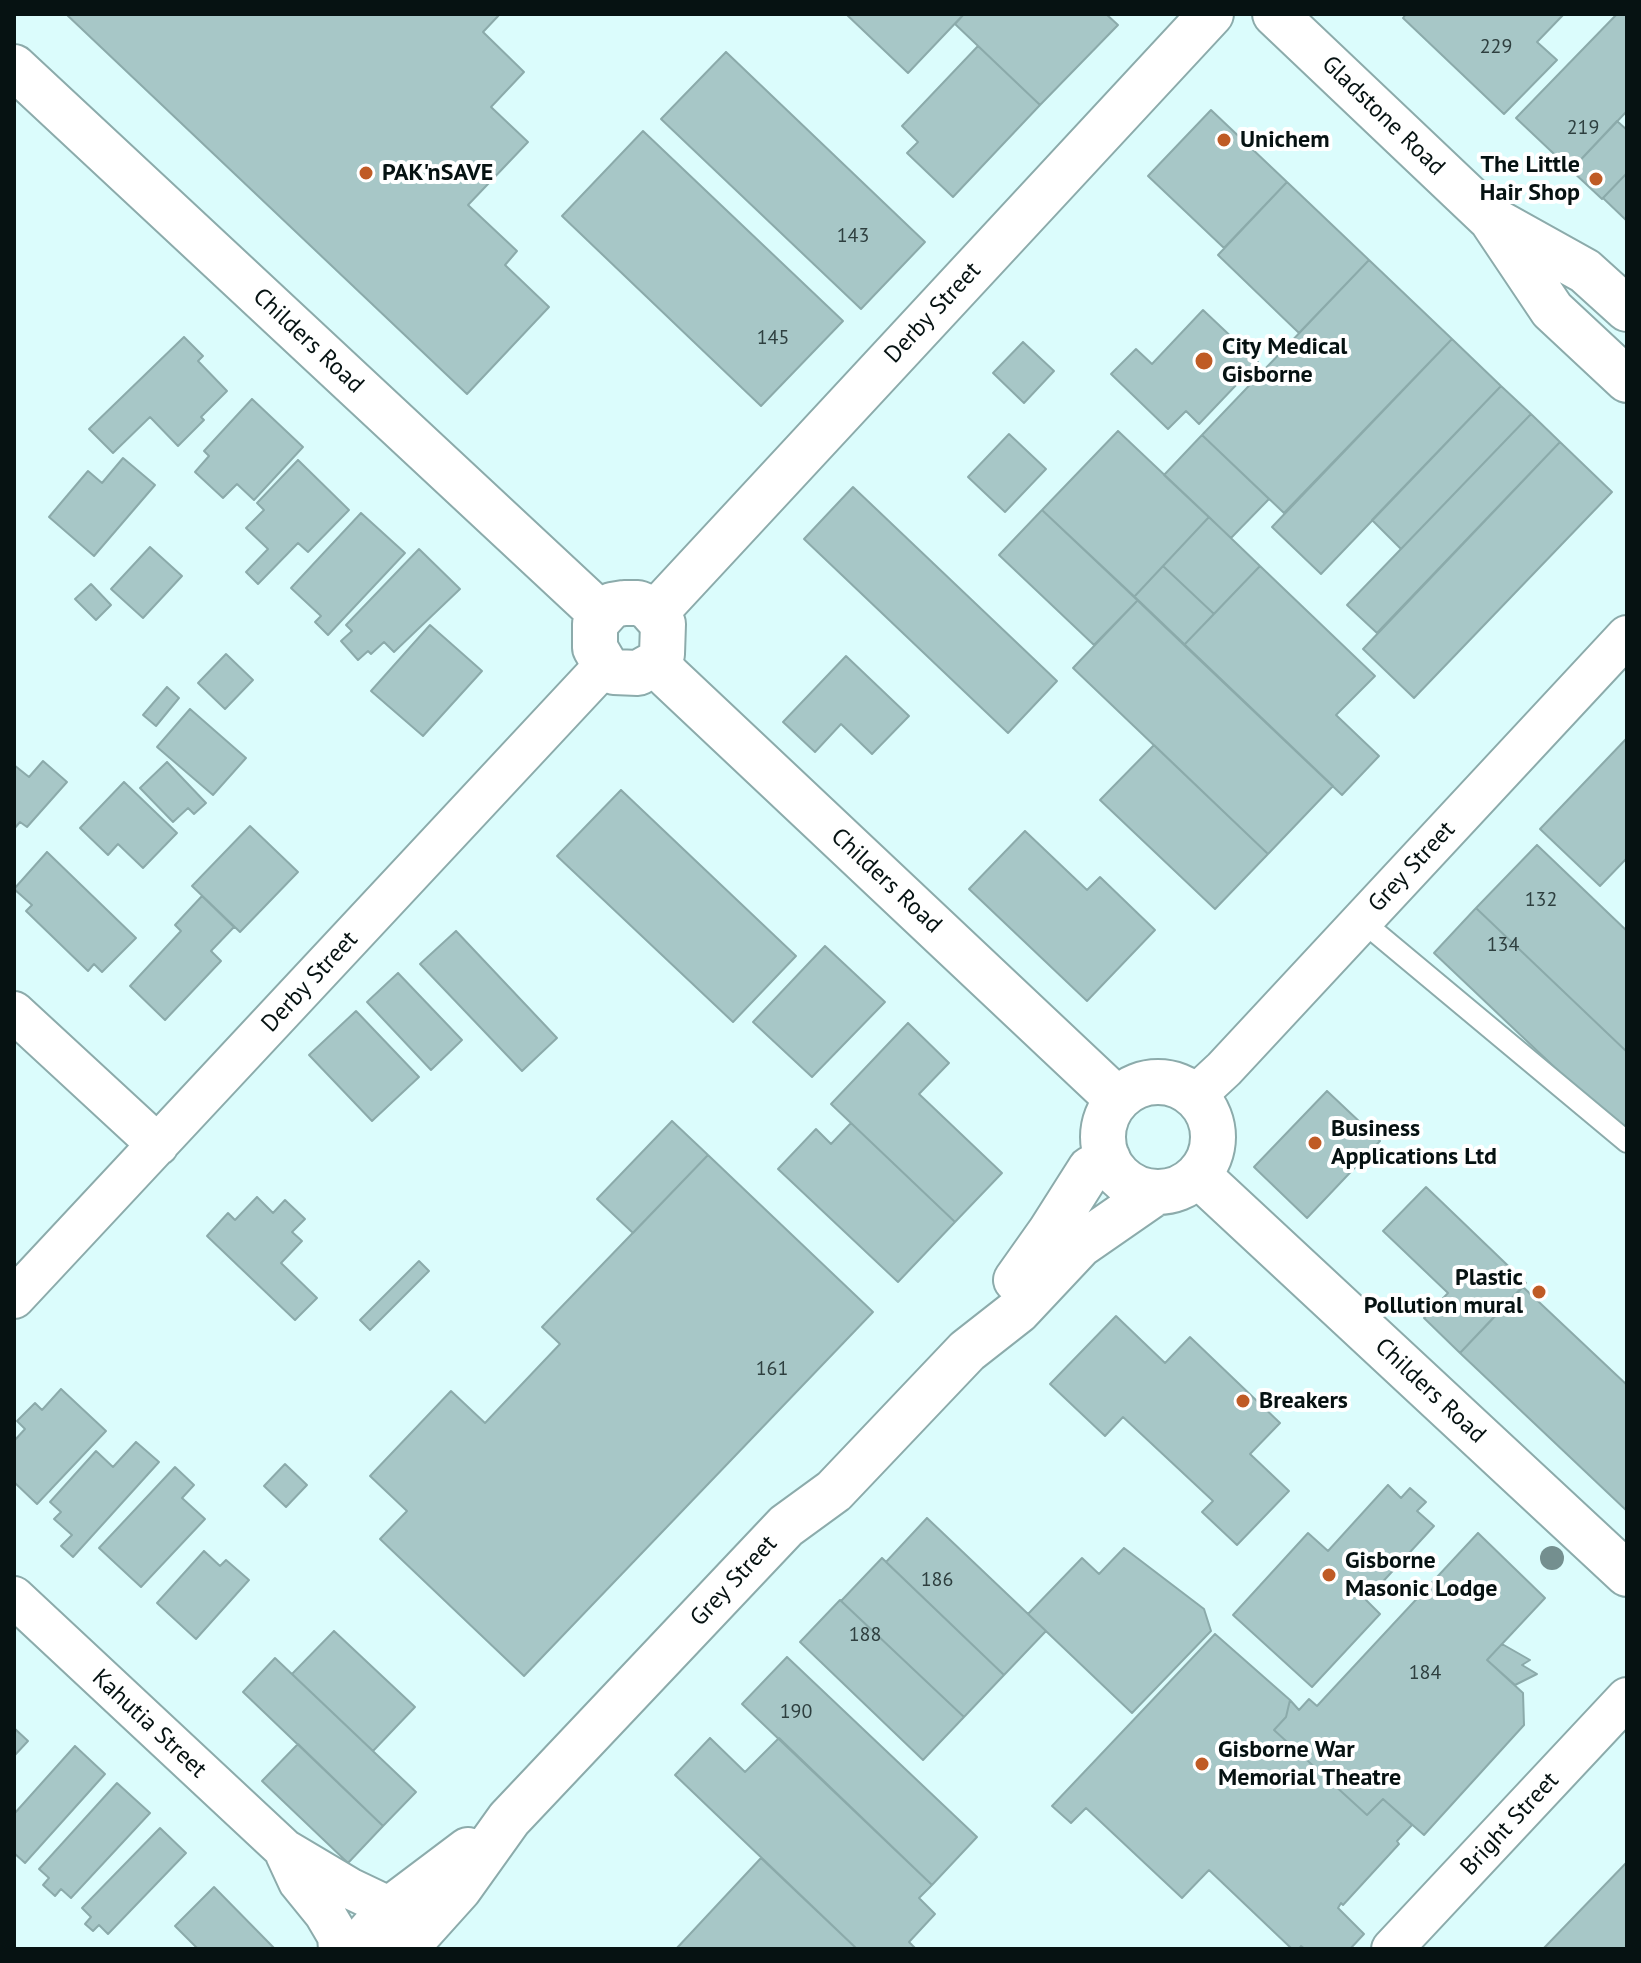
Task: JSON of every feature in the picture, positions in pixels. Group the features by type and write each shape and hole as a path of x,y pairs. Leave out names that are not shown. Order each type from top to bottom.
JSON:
{"street":[{"name":"Derby Street","path":"655,613 1211,14"},
{"path":"1225,14 1246,17 1254,14"},
{"name":"Gladstone Road","path":"1275,14 1491,219 1552,310 1627,380"},
{"name":"Childers Road","path":"14,67 602,615"},
{"name":"Gladstone Road","path":"1491,219 1585,271 1627,309"},
{"path":"624,603 638,603 655,613 663,624 664,634 662,654 656,663 638,673 627,674 614,672 605,665 595,648 595,624 602,615 612,605 624,603"},
{"name":"Grey Street","path":"1195,1096 1627,636"},
{"name":"Childers Road","path":"656,663 1117,1099"},
{"name":"Derby Street","path":"14,1298 605,665"},
{"path":"14,1012 158,1145"},
{"path":"1157,1082 1171,1084 1195,1096 1212,1126 1209,1157 1198,1175 1186,1186 1155,1193 1144,1191 1118,1173 1108,1159 1104,1145 1104,1130 1117,1099 1130,1089 1157,1082"},
{"name":"Grey Street","path":"967,1351 1090,1169 1108,1159"},
{"name":"Childers Road","path":"1198,1175 1627,1574"},
{"name":"Grey Street","path":"355,1949 409,1936 509,1819 786,1526 834,1491 967,1351 1018,1311 1093,1234 1155,1193"},
{"name":"Kahutia Street","path":"14,1597 285,1850 349,1888 409,1936"},
{"name":"Bright Street","path":"1392,1949 1627,1698"},
{"name":"Kahutia Street","path":"285,1850 299,1882 338,1936 339,1949"}],"lane":[{"path":"1362,921 1627,1142"}],"building":[{"name":"PAK'nSAVE","path":"66,14 500,14 483,32 524,72 491,107 528,142 468,205 517,251 505,265 549,307 467,394"},
{"path":"846,14 964,14 908,73"},
{"path":"964,14 1106,14 1118,25 1040,105 955,24"},
{"path":"1406,14 1564,14 1537,42 1557,60 1504,114 1403,18"},
{"path":"1617,14 1627,14 1627,111 1571,170 1516,118"},
{"path":"978,46 1040,105 953,197 907,153 918,142 902,126"},
{"path":"726,52 925,242 861,309 661,119"},
{"path":"1211,110 1287,182 1224,248 1148,176"},
{"path":"1617,121 1627,130 1627,173 1602,199 1571,170"},
{"path":"643,131 843,321 761,406 562,216"},
{"path":"1627,173 1627,221 1603,198"},
{"path":"1287,182 1369,260 1299,333 1218,255"},
{"path":"1369,260 1452,339 1284,513 1202,435"},
{"path":"1203,310 1258,362 1199,424 1186,411 1168,429 1111,374 1136,349 1152,364"},
{"path":"184,337 203,356 198,361 227,391 178,446 150,417 113,453 89,429"},
{"path":"1452,339 1501,386 1321,574 1272,527"},
{"path":"1023,342 1054,371 1024,403 993,373"},
{"path":"1501,386 1531,414 1401,549 1372,520"},
{"path":"252,399 303,447 254,500 237,484 223,498 195,472 209,456 204,451"},
{"path":"1531,414 1560,442 1377,633 1347,605"},
{"path":"1118,431 1209,517 1134,597 1042,510"},
{"path":"1009,434 1046,469 1005,512 968,477"},
{"path":"1202,435 1269,499 1231,538 1164,475"},
{"path":"1560,442 1612,492 1414,698 1363,649"},
{"path":"123,458 155,485 94,556 49,517 88,471 102,483"},
{"path":"298,460 349,510 308,552 298,543 258,584 246,572 268,549 246,528 264,510 257,503"},
{"path":"853,487 1057,681 1008,733 804,539"},
{"path":"1042,510 1138,600 1094,645 999,555"},
{"path":"361,513 405,553 328,635 315,622 321,616 291,588"},
{"path":"1209,517 1260,566 1214,614 1163,566"},
{"path":"150,547 182,576 143,618 111,589"},
{"path":"419,549 460,589 394,652 384,642 371,654 368,651 358,660 341,641 352,631 346,625"},
{"path":"1163,566 1214,614 1184,645 1134,597"},
{"path":"1260,566 1375,676 1336,715 1379,756 1342,795 1184,645"},
{"path":"91,584 111,605 96,620 75,599"},
{"path":"1138,600 1333,786 1268,854 1073,668"},
{"path":"430,625 482,671 423,736 371,691"},
{"path":"226,654 253,680 225,709 198,683"},
{"path":"846,656 909,716 872,754 841,724 815,752 783,722"},
{"path":"167,687 179,698 156,726 143,715"},
{"path":"190,709 246,758 213,795 157,747"},
{"path":"1627,738 1627,858 1600,886 1540,829"},
{"path":"1154,745 1268,854 1215,909 1100,800"},
{"path":"43,761 67,782 27,827 20,822 14,829 14,765 29,777"},
{"path":"167,762 206,803 194,814 188,808 173,822 140,788"},
{"path":"124,782 177,833 143,868 118,844 108,855 80,828"},
{"path":"621,790 796,956 733,1022 557,856"},
{"path":"250,826 298,872 240,932 192,886"},
{"path":"1025,831 1087,890 1100,877 1155,930 1087,1001 969,889"},
{"path":"1537,845 1627,931 1627,1052 1476,908"},
{"path":"47,852 136,938 102,972 94,964 88,971 26,911 32,905 14,889"},
{"path":"202,896 234,927 211,951 221,961 165,1020 130,986 181,931 175,925"},
{"path":"1476,908 1627,1052 1627,1136 1434,953"},
{"path":"456,931 557,1038 522,1071 420,964"},
{"path":"825,946 885,1002 812,1077 753,1022"},
{"path":"398,973 462,1040 431,1070 367,1002"},
{"path":"356,1011 419,1077 372,1121 309,1055"},
{"path":"908,1023 949,1063 919,1094 1002,1173 955,1222 831,1104"},
{"path":"1327,1091 1380,1141 1307,1218 1254,1167"},
{"path":"672,1121 708,1155 633,1233 597,1199"},
{"path":"851,1123 955,1222 898,1282 778,1169 816,1129 831,1144"},
{"path":"708,1155 873,1312 524,1676 380,1539 407,1511 370,1476 451,1391 485,1423 560,1344 542,1327"},
{"path":"1426,1187 1526,1283 1460,1353 1424,1318 1448,1293 1383,1231"},
{"path":"257,1197 273,1213 285,1200 305,1219 292,1232 302,1241 281,1263 317,1298 295,1320 207,1236 228,1213 235,1220"},
{"path":"419,1261 429,1271 370,1330 360,1320"},
{"path":"1523,1287 1627,1385 1627,1511 1460,1353"},
{"path":"1116,1316 1165,1363 1190,1337 1280,1423 1250,1454 1289,1491 1237,1545 1202,1512 1213,1501 1123,1417 1105,1436 1050,1384"},
{"path":"61,1389 106,1431 37,1504 14,1482 14,1441 25,1429 17,1421 35,1403 42,1410"},
{"path":"136,1442 159,1462 73,1557 61,1546 72,1535 54,1519 61,1512 50,1502 96,1451 113,1467"},
{"path":"285,1464 307,1485 286,1507 264,1486"},
{"path":"175,1467 194,1485 182,1498 205,1519 141,1587 99,1548"},
{"name":"Gisborne Masonic Lodge","path":"1388,1485 1401,1498 1410,1488 1426,1502 1417,1511 1434,1526 1366,1600 1380,1614 1312,1687 1233,1615 1308,1533 1328,1551"},
{"path":"927,1518 1046,1631 1004,1675 886,1562"},
{"path":"1478,1533 1545,1598 1487,1660 1523,1693 1524,1725 1424,1835 1383,1799 1367,1815 1274,1730 1286,1717 1290,1700 1299,1710 1309,1699 1317,1706"},
{"path":"1124,1548 1204,1609 1211,1631 1132,1713 1028,1614 1082,1558 1099,1574"},
{"path":"204,1551 220,1566 226,1560 249,1580 196,1639 157,1603"},
{"path":"882,1558 1004,1675 964,1717 841,1601"},
{"path":"840,1600 964,1717 923,1760 800,1642"},
{"path":"334,1631 415,1707 373,1751 292,1674"},
{"name":"Gisborne War Memorial Theatre","path":"1215,1634 1290,1700 1286,1717 1274,1730 1367,1815 1383,1799 1412,1825 1397,1841 1399,1844 1338,1908 1364,1934 1350,1949 1305,1949 1301,1946 1292,1949 1209,1870 1182,1898 1086,1808 1071,1823 1052,1806"},
{"path":"1502,1644 1530,1660 1522,1665 1537,1674 1515,1685 1487,1660"},
{"path":"787,1657 977,1837 932,1885 742,1704"},
{"path":"275,1658 416,1792 383,1826 243,1692"},
{"path":"14,1728 28,1741 14,1756"},
{"path":"710,1738 745,1772 779,1738 932,1885 919,1898 935,1914 909,1942 916,1949 857,1949 675,1775"},
{"path":"298,1744 383,1826 348,1863 262,1781"},
{"path":"75,1746 105,1774 25,1863 14,1853 14,1814"},
{"path":"117,1783 150,1813 71,1898 61,1889 55,1896 43,1885 49,1878 39,1869"},
{"path":"160,1828 186,1853 108,1934 99,1925 93,1931 85,1924 91,1917 82,1908"},
{"path":"761,1858 857,1949 676,1949"},
{"path":"1627,1862 1627,1949 1543,1949"},
{"path":"214,1887 273,1949 198,1949 175,1926"}],"place":[{"name":"Unichem","path":"1224,140"},
{"name":"PAK'nSAVE","path":"366,173"},
{"name":"The Little Hair Shop","path":"1596,179"},
{"name":"City Medical Gisborne","path":"1204,361"},
{"name":"Business Applications Ltd","path":"1315,1143"},
{"name":"Plastic Pollution mural","path":"1539,1292"},
{"name":"Breakers","path":"1243,1401"},
{"name":"Gisborne Masonic Lodge","path":"1329,1575"},
{"name":"Gisborne War Memorial Theatre","path":"1202,1764"}]}
